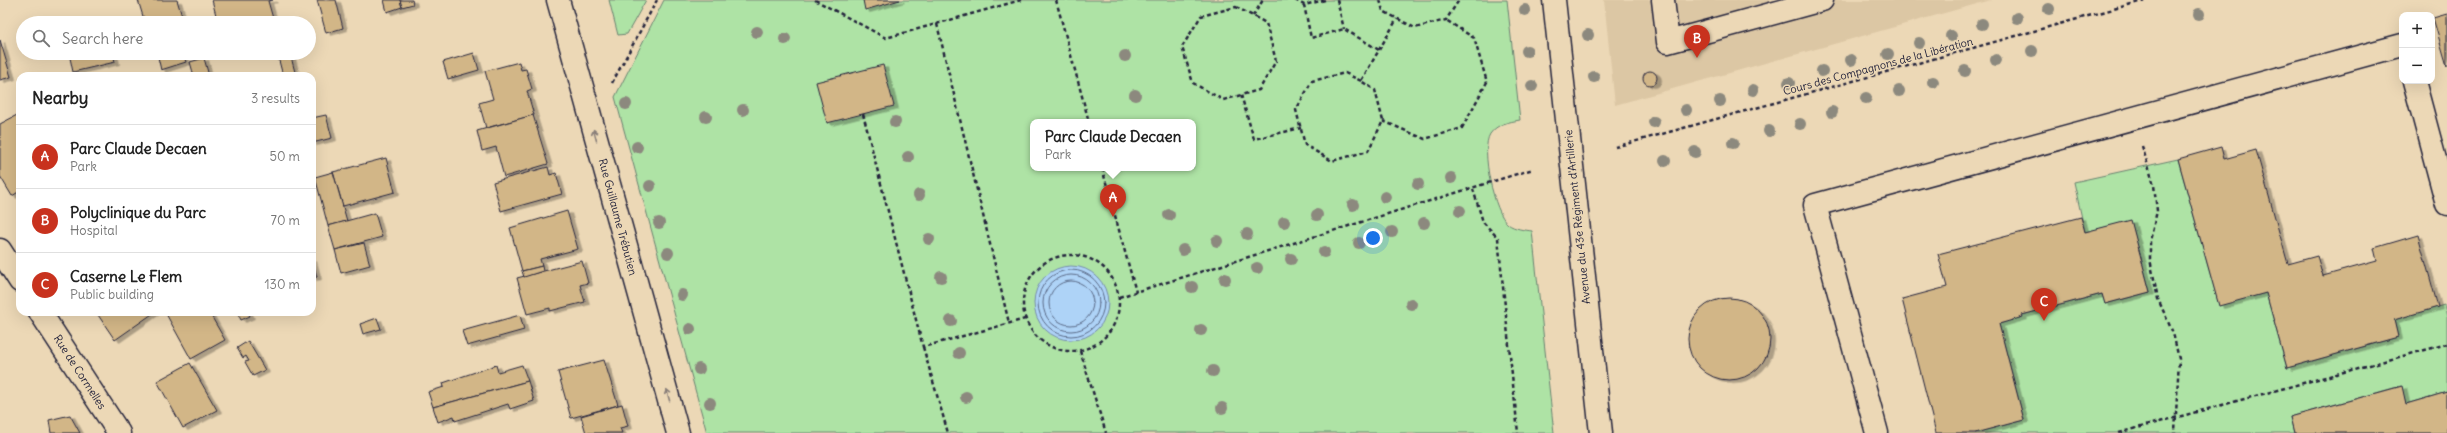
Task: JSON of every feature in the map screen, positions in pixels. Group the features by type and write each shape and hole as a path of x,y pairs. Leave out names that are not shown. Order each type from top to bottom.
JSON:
{"street":[{"name":"Rue Guillaume Trébutien","path":"558,0 678,433"},
{"name":"Avenue du 43e Régiment d'Artillerie","path":"1554,0 1601,433"},
{"path":"1663,0 1668,42 1822,0"},
{"path":"1877,433 1815,205 2399,46"},
{"path":"2415,84 2447,204"},
{"path":"0,250 16,275"},
{"name":"Rue de Cormelles","path":"43,316 119,433"}],"path":[{"path":"582,85 603,101 657,0"},
{"path":"815,0 886,38 1021,0"},
{"path":"1056,0 1088,119"},
{"path":"1253,16 1263,0"},
{"path":"1295,0 1304,5 1325,0"},
{"path":"1337,0 1344,29 1379,50"},
{"path":"1380,0 1383,11 1415,28 1446,20 1459,0"},
{"name":"Cours des Compagnons de la Libération","path":"1614,147 2146,0"},
{"path":"1304,5 1311,38 1344,29"},
{"path":"1236,6 1253,16 1266,23 1276,61 1259,90 1223,100 1193,83 1182,47 1201,16 1236,6"},
{"path":"1361,81 1397,19"},
{"path":"1382,121 1425,139 1462,128 1487,82 1474,38 1446,20"},
{"path":"937,24 1009,323"},
{"path":"1345,72 1361,81 1375,90 1382,121 1368,151 1332,161 1305,145 1296,110 1312,81 1345,72"},
{"path":"1241,95 1254,140 1301,128"},
{"path":"863,114 923,347 948,433"},
{"path":"2134,118 2154,185 2157,211 2150,241 2152,271 2158,299 2173,333 2179,359 2175,410 2177,417 2175,433"},
{"path":"1119,297 1533,169"},
{"path":"1103,171 1136,292"},
{"path":"1472,189 1483,222 1498,238 1518,433"},
{"path":"1078,255 1097,262 1112,277 1119,297 1116,321 1108,335 1092,347 1080,351 1067,351 1051,347 1035,335 1025,319 1023,296 1029,278 1036,269 1058,256 1078,255"},
{"path":"923,347 1025,319"},
{"path":"2119,433 2447,344"},
{"path":"1080,351 1106,433"}],"shaded area":[{"path":"1604,0 1991,0 1615,105"}],"green space":[{"path":"609,0 646,0 627,34 618,35"},
{"path":"664,0 1507,0 1520,120 1499,126 1490,134 1487,142 1488,166 1494,195 1503,218 1513,227 1532,231 1554,433 707,433 615,97"},
{"path":"2178,159 2219,305 2266,293 2287,368 2398,337 2394,320 2444,305 2447,317 2447,392 2406,404 2401,386 2290,417 2294,433 1975,433 2024,420 1999,324 2022,317 2022,315 2102,294 2105,304 2150,292 2131,221 2085,232 2074,182"}],"water":[{"path":"1071,266 1085,269 1097,277 1105,289 1108,303 1105,317 1097,329 1085,337 1071,340 1057,337 1045,329 1037,317 1034,303 1037,289 1045,277 1057,269"}],"building":[{"path":"138,0 177,0 182,16 143,16"},
{"path":"212,0 273,0 268,1 272,16 216,16"},
{"path":"317,0 336,0 343,28 326,33"},
{"path":"384,0 400,0 402,7 387,12"},
{"path":"400,0 412,0 413,4 402,7"},
{"path":"863,0 900,0 865,10"},
{"path":"2447,14 2447,66 2435,25 2435,17"},
{"path":"0,40 11,77 0,80"},
{"path":"474,53 479,70 448,79 443,62"},
{"path":"70,60 115,60 115,62 73,72"},
{"path":"159,60 185,60 186,62 161,70"},
{"path":"205,60 208,72 193,72 190,62"},
{"path":"279,60 292,60 295,72 282,72"},
{"path":"519,62 521,70 526,69 532,89 527,91 534,115 486,128 479,103 493,99 485,71"},
{"path":"883,65 894,106 827,123 816,82"},
{"path":"1650,71 1655,73 1657,78 1655,83 1650,85 1645,83 1643,78 1645,73"},
{"path":"326,115 332,138 316,142 316,117"},
{"path":"533,115 548,164 504,177 496,147 482,151 477,131"},
{"path":"16,116 16,194 12,196 0,176 0,124"},
{"path":"2221,147 2224,159 2256,150 2288,264 2317,256 2323,276 2377,261 2374,248 2418,235 2438,307 2394,320 2398,337 2287,368 2266,293 2219,306 2178,159"},
{"path":"386,158 395,192 343,206 333,172"},
{"path":"548,167 550,175 556,173 562,194 501,211 493,182"},
{"path":"333,172 347,221 328,226 316,177"},
{"path":"567,211 578,249 540,259 542,266 522,271 510,228"},
{"path":"375,213 382,237 335,250 328,226"},
{"path":"2081,217 2085,232 2131,220 2150,292 2105,304 2102,294 2022,315 2023,317 1999,324 2024,420 1975,433 1936,433 1902,299 1947,287 1938,254"},
{"path":"364,243 370,265 341,273 335,250"},
{"path":"582,261 588,283 580,285 585,302 550,311 550,308 527,314 517,278"},
{"path":"542,266 543,271 524,277 522,271"},
{"path":"1729,298 1745,301 1758,310 1767,323 1770,339 1767,355 1758,368 1745,377 1729,380 1713,377 1700,368 1691,355 1688,339 1691,323 1700,310 1713,301"},
{"path":"520,315 524,330 467,346 462,331"},
{"path":"99,316 149,316 115,340"},
{"path":"167,316 211,316 225,340 191,359"},
{"path":"239,316 250,316 241,320"},
{"path":"377,318 381,329 363,334 360,324"},
{"path":"248,341 265,370 253,376 245,362 249,361 246,356 243,358 237,348"},
{"path":"604,360 618,405 571,418 558,372"},
{"path":"190,363 217,410 183,428 157,381"},
{"path":"496,365 498,372 522,365 528,381 433,407 428,392 444,387 443,383"},
{"path":"528,381 534,401 510,409 508,404 455,421 454,416 438,422 433,407"},
{"path":"2402,386 2406,404 2447,392 2447,433 2294,433 2290,417"},
{"path":"622,404 628,426 620,428 622,433 586,433 581,416"},
{"path":"70,415 80,433 51,433 49,420"}],"place":[{"name":"Polyclinique du Parc","path":"1697,58"},
{"name":"Parc Claude Decaen","path":"1113,217"},
{"name":"Caserne Le Flem","path":"2044,321"}]}
